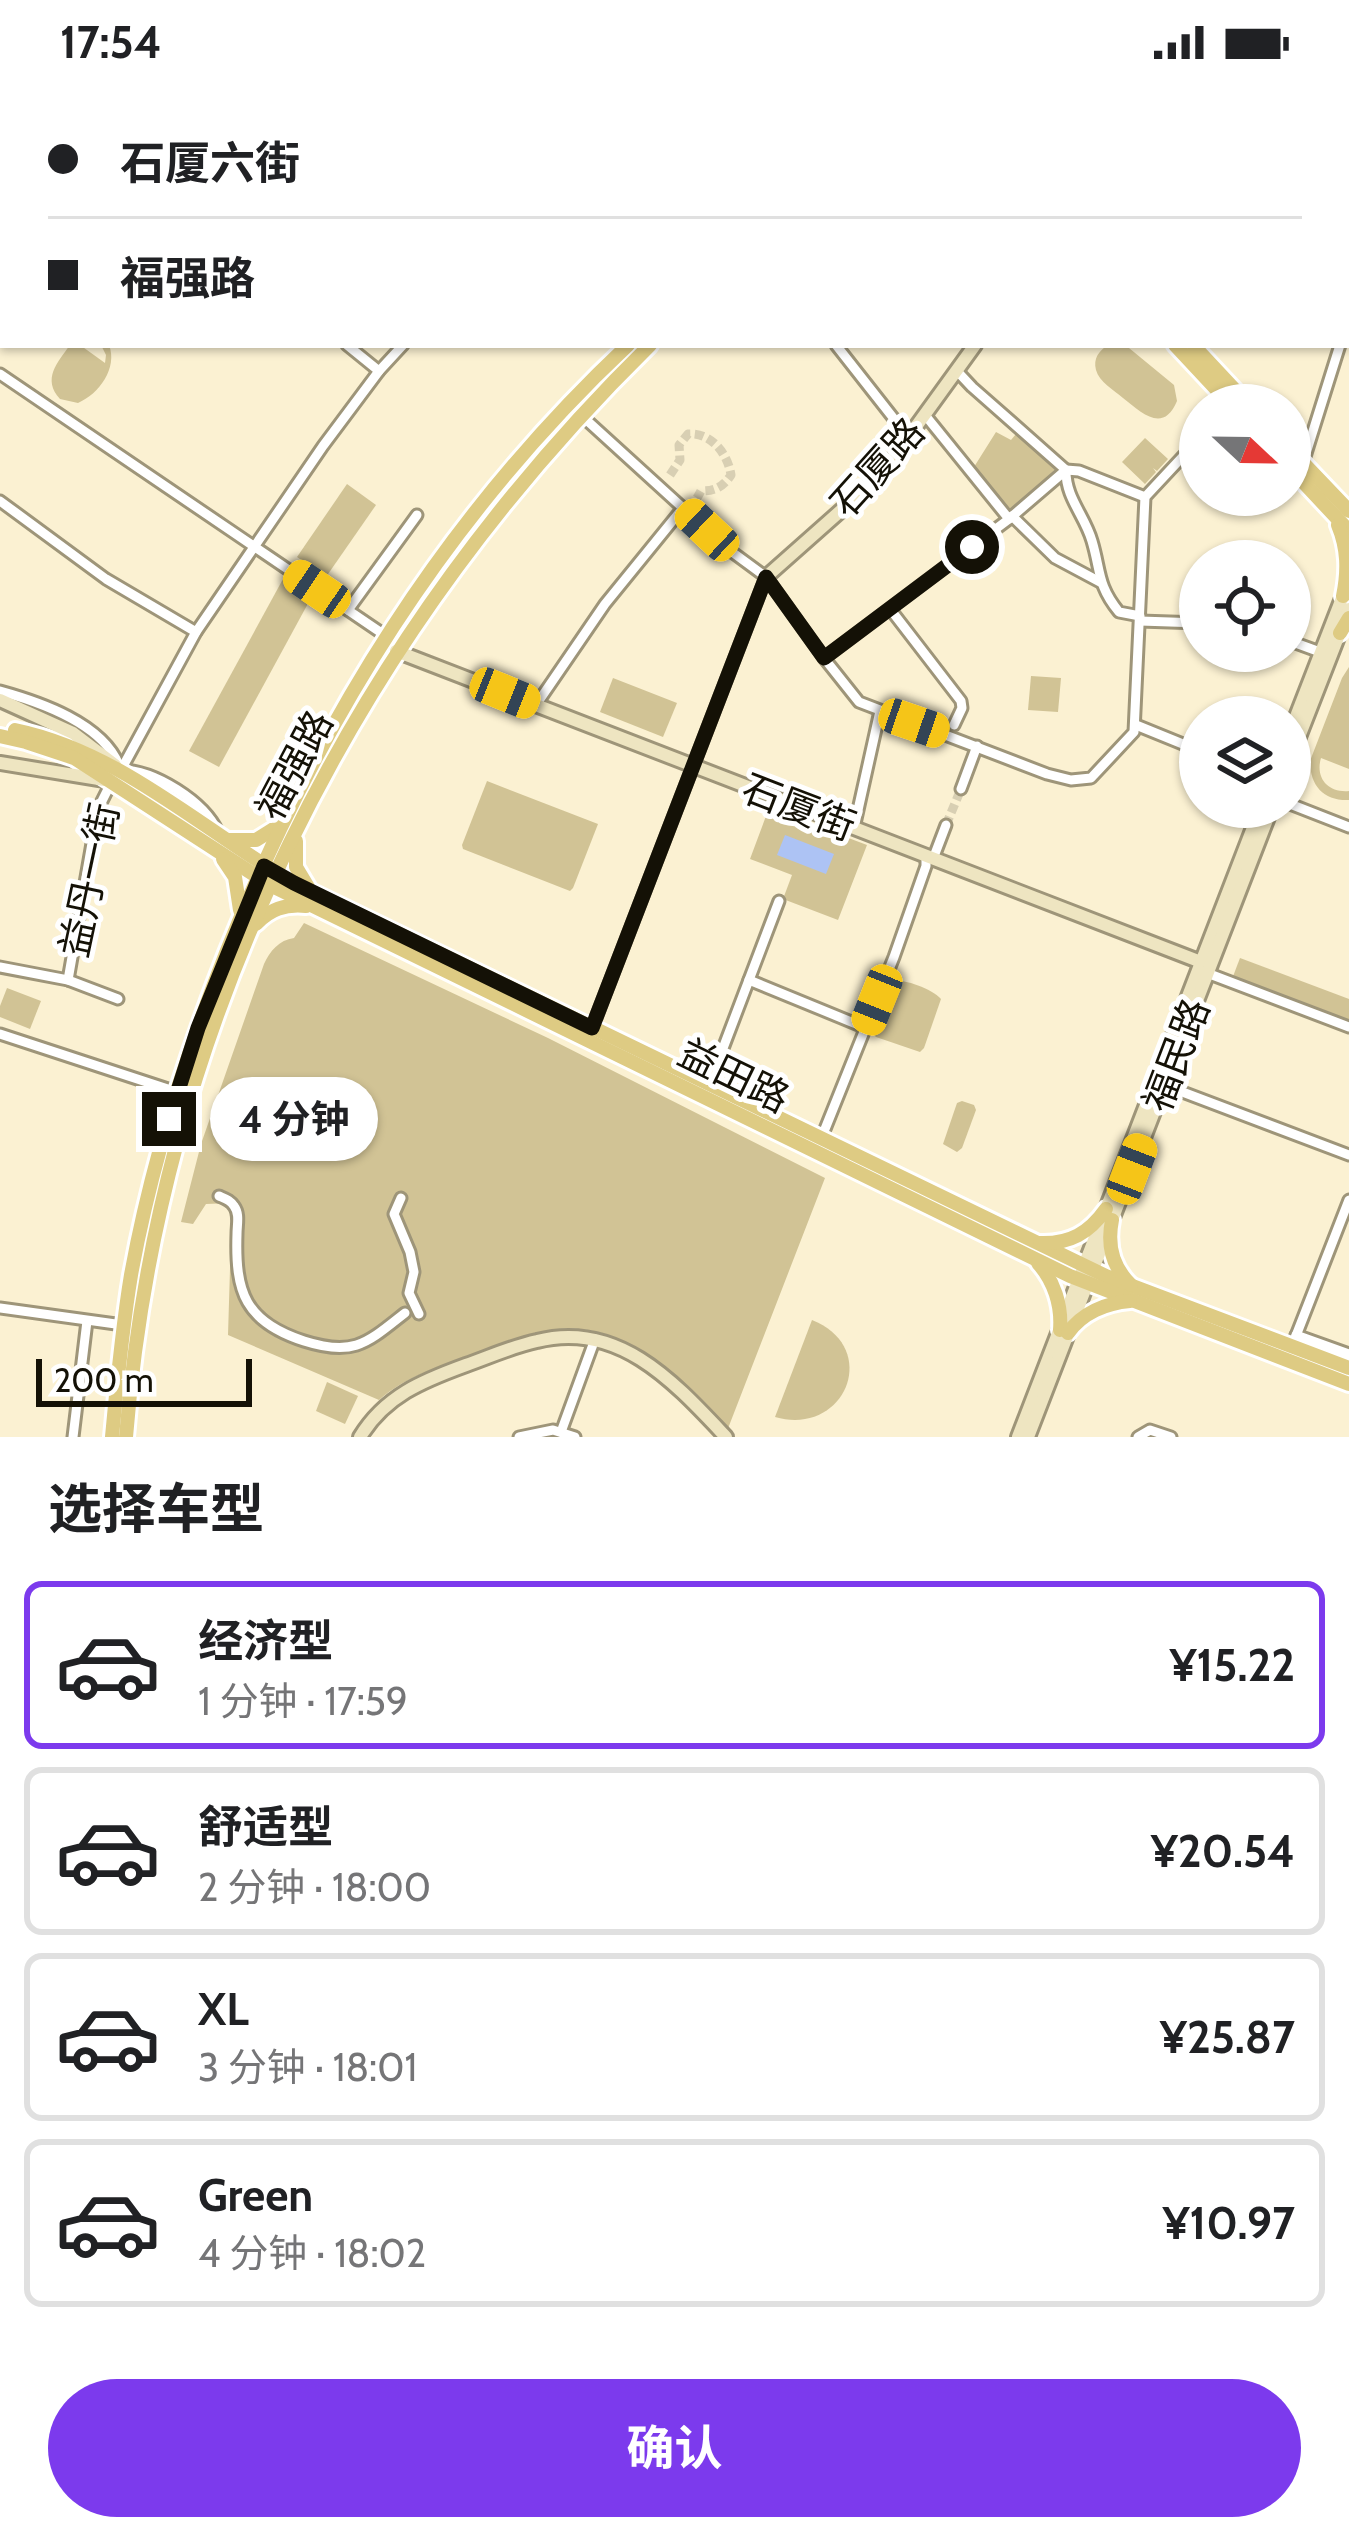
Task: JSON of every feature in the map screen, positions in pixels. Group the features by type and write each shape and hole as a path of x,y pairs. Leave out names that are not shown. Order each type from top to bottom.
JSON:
{"main road":[{"name":"福强路","path":"112,1437 123,1325 142,1224 177,1092 336,718 386,636 512,467 625,348"},
{"name":"福强路","path":"293,819 396,651 482,533 531,472 647,348"},
{"name":"石厦路","path":"766,577 881,475 973,348"},
{"path":"1178,348 1211,384"},
{"path":"1196,348 1229,384"},
{"path":"1311,480 1341,513 1349,531"},
{"path":"1311,706 1348,601 1341,513"},
{"path":"1304,696 1320,652 1348,601"},
{"name":"石厦街","path":"396,651 1204,968"},
{"name":"益田路","path":"0,696 73,733 116,776"},
{"name":"益田路","path":"0,732 116,776 267,876 1034,1250 1349,1384"},
{"name":"益田路","path":"0,763 116,776"},
{"path":"293,819 296,867 316,901 278,908 244,927 237,886 220,846 256,841 293,819"},
{"name":"福民路","path":"1109,1214 1164,1085 1254,828"},
{"name":"福民路","path":"1028,1437 1109,1214 1263,828"},
{"name":"益田路","path":"316,901 821,1138 1034,1250"},
{"name":"福强路","path":"126,1437 142,1306 162,1204 244,927"},
{"path":"1109,1214 1112,1258 1134,1294 1088,1314 1064,1332 1051,1281 1034,1250 1077,1237 1109,1214"},
{"name":"益田路","path":"1134,1294 1294,1340 1349,1368"},
{"name":"福民路","path":"1018,1437 1064,1332"},
{"path":"360,1437 391,1401 428,1379 539,1340 566,1337 623,1348 658,1370 726,1437"}],"street":[{"path":"351,348 379,371"},
{"name":"益丹一街","path":"68,980 98,809 196,632 322,446 400,348"},
{"path":"838,348 909,437"},
{"path":"1311,426 1339,348"},
{"path":"957,371 1066,470 1066,482 1092,540 1100,582 1119,612 1179,621"},
{"path":"0,374 386,636"},
{"path":"925,415 1010,518 1055,557 1100,582"},
{"path":"582,416 728,549 766,577 859,701 1061,778 1090,779 1124,745 1136,725 1144,497 1179,460"},
{"path":"824,658 1066,470 1079,470 1144,497"},
{"path":"659,486 670,476"},
{"path":"536,706 605,604 697,498"},
{"path":"0,502 106,579 196,632"},
{"path":"348,610 417,515"},
{"path":"592,1028 766,577"},
{"path":"894,614 961,701 955,725"},
{"path":"1311,649 1320,652"},
{"path":"854,828 880,711"},
{"path":"1136,725 1179,742"},
{"path":"961,788 977,746"},
{"path":"1311,812 1349,827"},
{"path":"821,1138 946,825"},
{"path":"722,1051 779,901"},
{"path":"0,967 68,980 118,999"},
{"path":"1204,968 1349,1027"},
{"path":"749,980 866,1028"},
{"path":"0,1034 177,1092"},
{"path":"1164,1085 1349,1155"},
{"path":"219,1196 232,1202 238,1212 236,1268 247,1305 262,1322 334,1348 359,1346 405,1313"},
{"path":"401,1198 394,1214 410,1252 414,1272 409,1293 418,1314"},
{"path":"1349,1200 1294,1340 1349,1354"},
{"path":"0,1308 123,1325"},
{"path":"73,1437 87,1321"},
{"path":"561,1432 595,1340"},
{"path":"519,1437 546,1430 575,1437"},
{"path":"1138,1437 1150,1430 1171,1437"}],"shaded area":[{"path":"68,348 84,348 105,363 102,348 110,348 111,362 105,379 78,403 60,399 52,385"},
{"path":"1129,348 1174,385 1177,401 1171,411 1152,418 1111,389 1096,370 1099,352"},
{"path":"996,432 1011,440 1016,434 1059,472 1011,513 974,467"},
{"path":"1145,438 1168,459 1157,471 1153,468 1156,472 1145,484 1122,462"},
{"path":"347,484 376,505 326,577 297,557"},
{"path":"283,579 311,598 219,767 189,751"},
{"path":"1349,667 1349,769 1321,758 1320,772 1335,790 1349,791 1349,800 1332,798 1320,790 1311,767"},
{"path":"1031,676 1061,678 1058,712 1028,710"},
{"path":"613,678 677,703 663,737 600,712"},
{"path":"487,781 598,824 570,891 463,849"},
{"path":"769,808 867,845 838,920 783,899 792,875 750,859"},
{"path":"304,923 548,1038 825,1178 727,1431 646,1354 597,1332 570,1329 525,1336 426,1372 379,1400 228,1335 232,1203 206,1204 193,1224 181,1222 201,1144 264,964"},
{"path":"1240,958 1349,999 1349,1022 1232,979"},
{"path":"892,980 918,985 941,999 920,1052 872,1033"},
{"path":"7,988 41,1001 30,1029 0,1017"},
{"path":"962,1101 976,1110 957,1152 943,1144 957,1103"},
{"path":"812,1320 833,1333 846,1350 850,1368 846,1386 820,1414 800,1420 775,1417"},
{"path":"327,1382 358,1396 345,1424 316,1411"}],"water":[{"path":"785,835 834,854 826,874 777,855"}],"tunnel":[{"path":"670,475 680,460 679,445 688,434 711,441 722,452 731,475 697,498"},
{"path":"946,825 961,789"}],"route":[{"path":"169,1119 198,1028 264,866 592,1028 766,577 824,658 972,547"}]}
